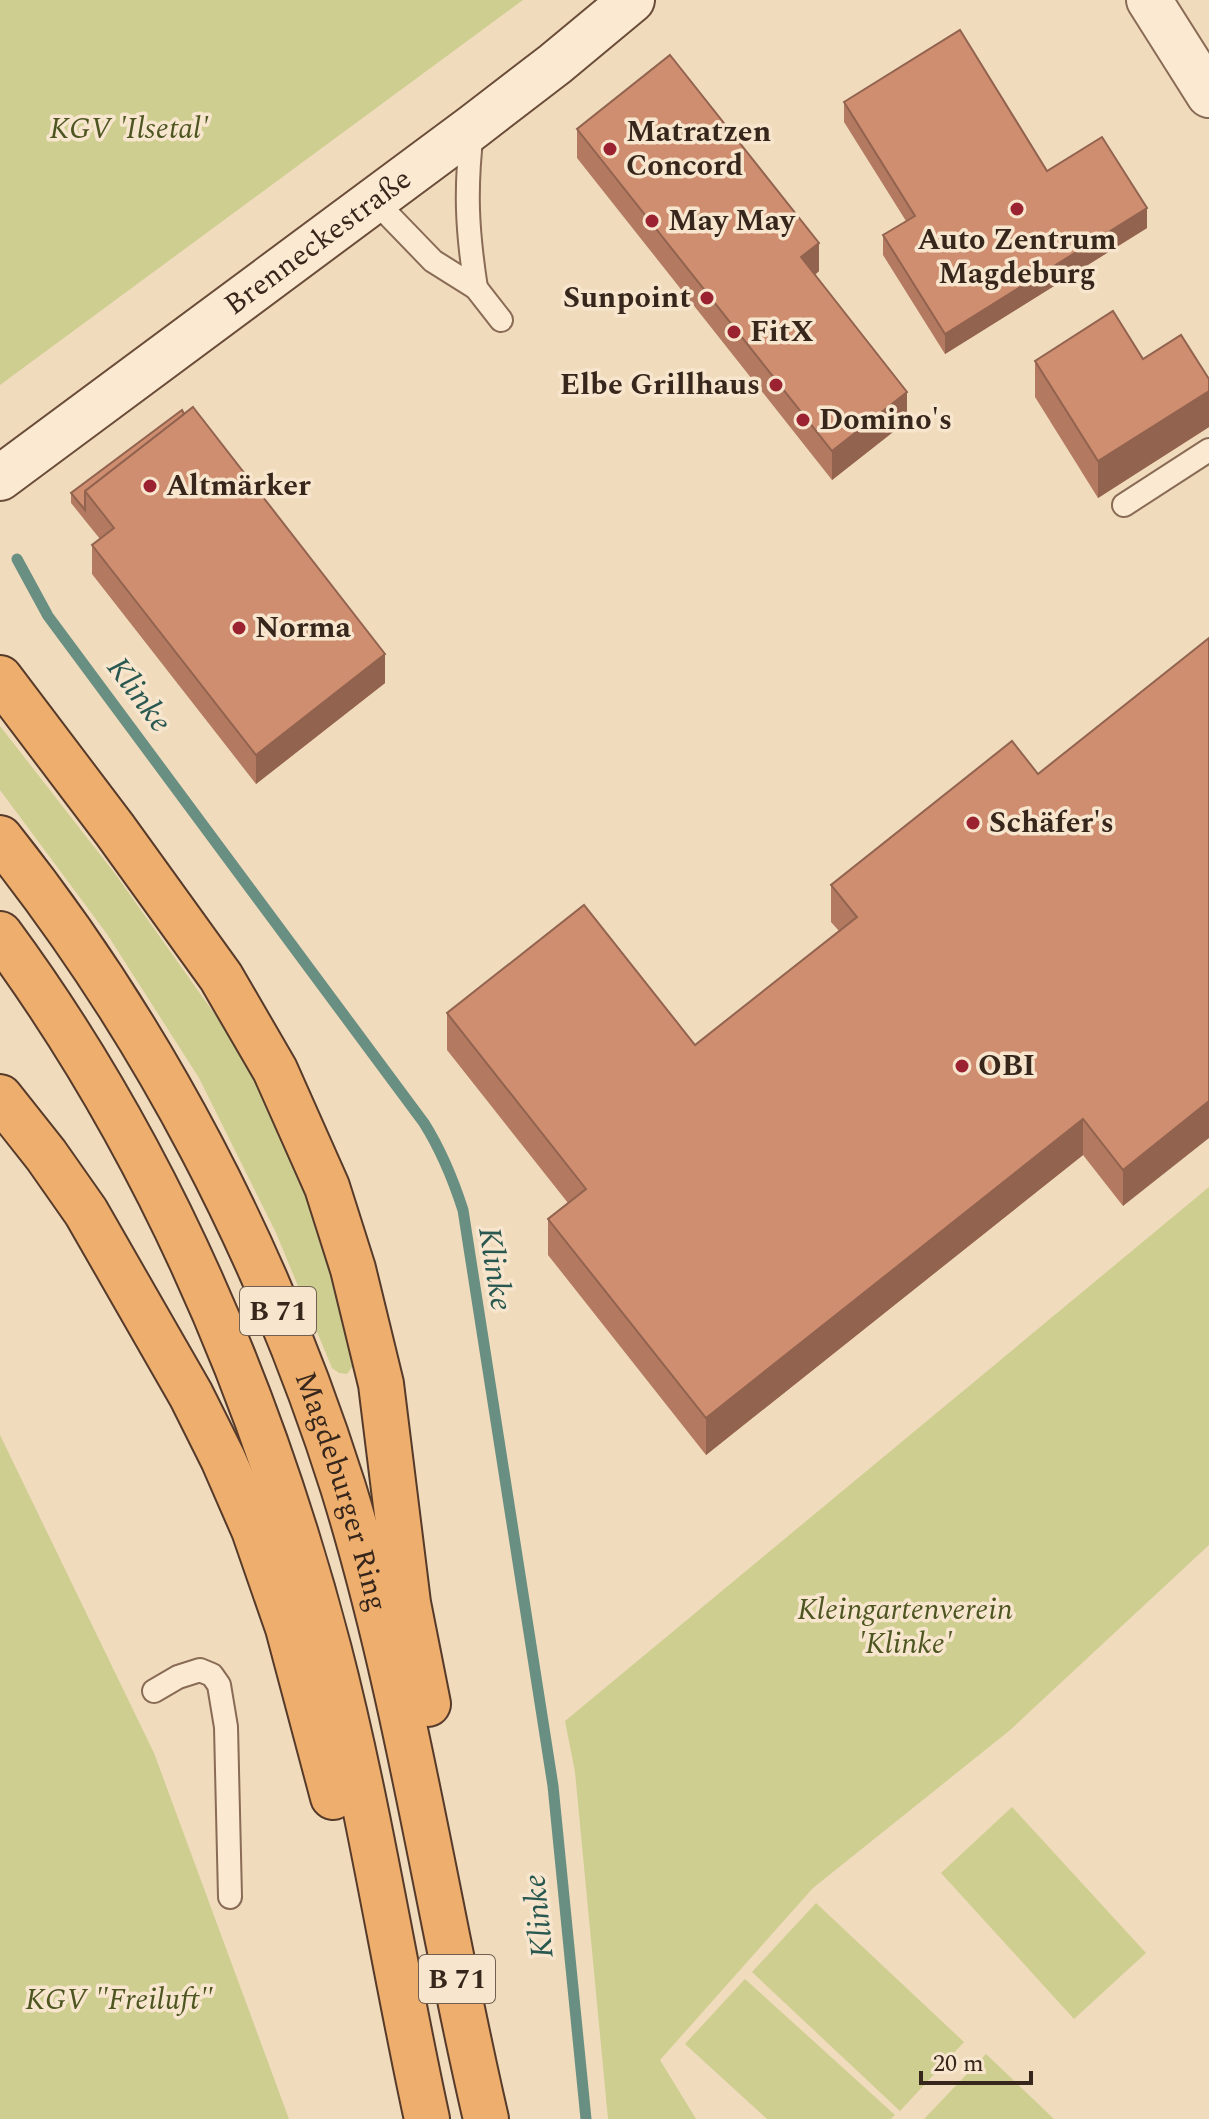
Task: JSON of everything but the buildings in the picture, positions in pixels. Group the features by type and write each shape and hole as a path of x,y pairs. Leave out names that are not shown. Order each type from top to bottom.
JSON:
{"highway":[{"path":"0,678 221,977 275,1070 327,1187 361,1297 386,1415 408,1603 441,1768 429,1840"},
{"name":"Magdeburger Ring","path":"0,838 38,888 157,1065 209,1163 269,1289 302,1368 344,1490 394,1685 486,2119"},
{"name":"Magdeburger Ring","path":"0,934 103,1090 145,1165 184,1243 240,1373 294,1525 330,1651 427,2119"},
{"path":"0,1097 93,1222 217,1446 254,1530 284,1615 346,1846 381,1889"}],"main road":[{"name":"Brenneckestraße","path":"0,478 473,127 632,0"},
{"path":"1149,0 1209,95"}],"lane":[{"path":"473,127 466,182 468,233 476,288"},
{"path":"374,200 433,261 476,288 501,320"},
{"path":"1124,505 1209,450"},
{"path":"154,1691 178,1677 200,1670 212,1675 219,1685 229,1771 230,1897"}],"green space":[{"name":"KGV 'Ilsetal'","path":"0,0 523,0 0,385"},
{"path":"0,726 116,875 255,1071 317,1214 355,1363 347,1374 332,1368 276,1233 199,1078 107,934 0,790"},
{"name":"Kleingartenverein 'Klinke'","path":"1209,1187 1209,1545 1009,1731 813,1888 660,2060 696,2119 608,2119 575,1772 565,1721"},
{"name":"KGV \"Freiluft\"","path":"0,1435 154,1753 289,2119 0,2119"},
{"path":"1012,1807 1146,1953 1074,2019 941,1873"},
{"path":"816,1903 964,2042 900,2111 752,1972"},
{"path":"745,1979 895,2115 891,2119 767,2119 685,2044"},
{"path":"986,2054 1054,2119 924,2119"}],"waterway":[{"name":"Klinke","path":"17,559 48,616 424,1123 455,1187 463,1210 553,1786 586,2119"}],"place":[{"name":"Matratzen Concord","path":"610,149"},
{"name":"Auto Zentrum Magdeburg","path":"1017,209"},
{"name":"May May","path":"652,221"},
{"name":"Sunpoint","path":"707,298"},
{"name":"FitX","path":"734,332"},
{"name":"Elbe Grillhaus","path":"776,385"},
{"name":"Domino's","path":"803,420"},
{"name":"Altmärker","path":"150,486"},
{"name":"Norma","path":"239,628"},
{"name":"Schäfer's","path":"973,823"},
{"name":"OBI","path":"962,1066"}]}
